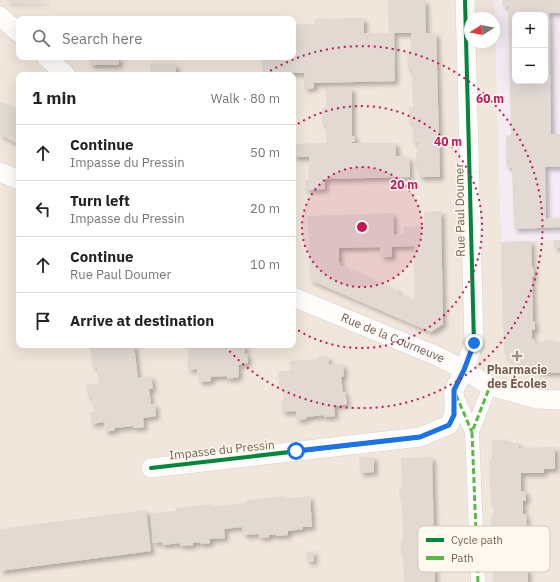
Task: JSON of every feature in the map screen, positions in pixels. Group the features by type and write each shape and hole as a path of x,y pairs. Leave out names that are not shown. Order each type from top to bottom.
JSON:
{"street":[{"name":"Rue Paul Doumer","path":"464,370 474,343 465,0"},
{"path":"0,16 16,30"},
{"path":"49,60 63,72"},
{"path":"0,172 16,179"},
{"name":"Rue de la Courneuve","path":"296,298 437,356 490,386 537,399 560,400"},
{"name":"Impasse du Pressin","path":"151,468 420,437 449,425 454,415 454,390 464,370"},
{"path":"472,432 490,386"},
{"path":"454,390 472,432 476,526"},
{"path":"478,572 478,582"}],"shaded area":[{"path":"0,0 560,0 560,582 0,582"},
{"path":"494,0 560,0 560,240 501,242 495,48 500,48 500,12 494,12"}],"building":[{"path":"6,0 46,0 46,1 8,2"},
{"path":"388,0 425,0 426,33 436,33 440,177 419,177 418,166 415,166 416,153 418,153 418,142 413,143 413,123 409,123 409,107 413,107 412,69 408,69 407,53 411,53 411,33 394,33 395,81 314,83 314,88 304,89 304,73 262,71 262,60 296,60 296,24 315,24 315,19 364,18 364,33 389,33"},
{"path":"502,0 560,0 560,13 549,13 551,134 560,134 560,167 545,167 546,219 560,218 560,227 514,229 512,168 509,168 506,165 506,138 511,135 508,7 502,5"},
{"path":"90,60 119,60 119,65 90,65"},
{"path":"150,64 176,64 176,72 150,72"},
{"path":"326,88 352,88 352,136 355,136 355,142 352,143 396,143 396,156 409,157 410,177 325,179 325,189 305,190 305,180 309,180 309,157 296,157 296,144 327,143 326,124 322,124 322,108 326,108"},
{"path":"0,102 16,109 16,143 0,135"},
{"path":"441,211 443,324 431,332 310,280 308,216 393,213 394,235 404,234 403,227 424,226 424,212","holes":["414,246 414,300 398,294 399,291 340,265 339,248 380,247 381,257 392,257 392,247"]},
{"path":"554,240 560,240 560,248 554,248"},
{"path":"531,241 532,268 533,267 534,277 532,277 533,321 535,321 535,330 532,330 532,338 536,343 543,342 545,340 560,342 560,373 538,372 513,365 504,352 501,242"},
{"path":"90,348 134,348 138,378 151,376 153,389 149,389 151,404 155,404 156,416 143,418 144,427 133,428 133,426 115,428 115,430 105,432 104,422 91,424 90,412 94,412 92,396 88,397 86,385 99,383 97,368 93,368"},
{"path":"187,348 244,348 245,354 247,353 248,363 238,365 239,377 227,379 227,376 211,377 211,381 199,382 197,369 188,370 187,359 189,359"},
{"path":"328,356 329,365 343,364 344,376 341,377 343,392 345,392 347,404 334,406 335,416 324,417 324,415 296,420 296,411 282,412 281,400 284,400 282,384 279,384 278,372 291,370 290,361 318,359 318,357"},
{"path":"505,438 505,443 519,443 519,448 555,447 555,469 544,469 544,473 521,473 521,491 526,491 526,501 523,501 523,514 526,514 527,526 491,526 491,515 494,515 494,502 491,502 489,459 492,459 492,439 504,440"},
{"path":"359,457 374,457 374,472 360,473"},
{"path":"432,457 434,526 418,526 418,572 435,572 435,582 404,582 403,553 401,553 401,542 403,541 402,499 400,499 399,487 402,487 401,458"},
{"path":"284,496 284,499 310,496 312,527 303,527 303,529 288,531 288,535 269,535 269,537 259,538 259,534 243,535 242,527 224,529 225,538 210,539 210,543 200,544 200,542 193,543 193,545 180,546 180,543 162,545 162,542 153,543 151,513 176,511 175,508 213,504 213,506 247,503 246,500"},
{"path":"146,510 151,551 0,571 0,529"},
{"path":"314,551 314,561 307,562 306,552"},
{"path":"493,572 528,572 528,582 493,582"}],"marked path":[{"path":"476,526 472,432 490,386"},
{"path":"456,395 472,432"},
{"path":"478,572 478,582"}],"cycle path":[{"path":"151,468 420,437 449,425 454,415 454,390 464,370 474,343 465,0"}],"place":[{"name":"Pharmacie des Écoles","path":"517,356"}],"route":[{"path":"296,451 420,437 449,425 454,415 454,390 464,370 474,343"}]}
